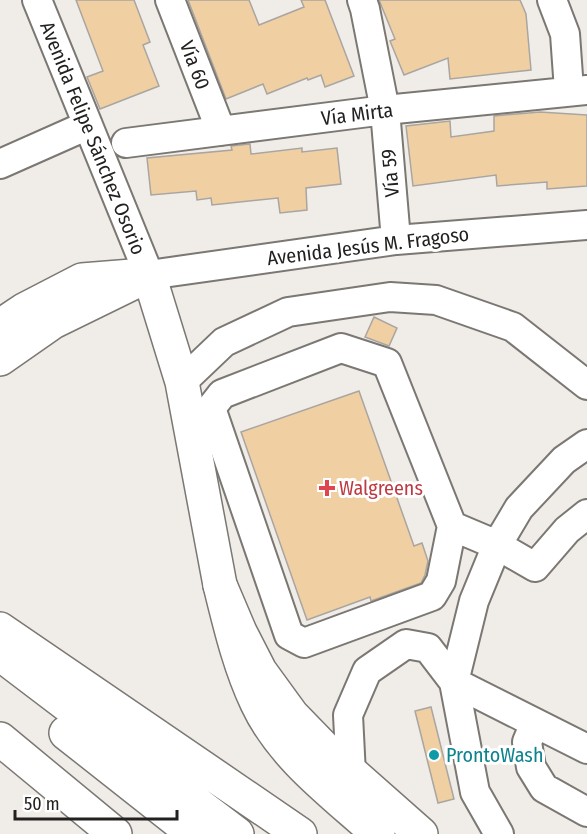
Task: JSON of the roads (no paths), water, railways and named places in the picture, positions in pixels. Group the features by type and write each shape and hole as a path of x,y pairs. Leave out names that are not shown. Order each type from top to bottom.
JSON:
{"main road":[{"path":"0,326 24,310 82,279 149,275"},
{"path":"0,359 52,322 149,275"},
{"path":"149,275 182,382 220,585 241,666 258,705 278,736 308,771 378,834"},
{"path":"220,585 260,671 292,715 351,774 421,834"},
{"path":"0,629 300,834"},
{"path":"0,654 237,834"},
{"path":"0,681 194,834"},
{"path":"0,740 109,831"}],"street":[{"name":"Avenida Felipe Sánchez Osorio","path":"37,0 149,275"},
{"name":"Vía 60","path":"170,0 221,131"},
{"name":"Vía 59","path":"362,0 385,110 396,240"},
{"path":"552,0 565,34 578,90"},
{"name":"Vía Mirta","path":"126,142 385,110 578,90"},
{"path":"0,165 11,158 88,125"},
{"name":"Avenida Jesús M. Fragoso","path":"149,275 396,240 587,225"},
{"path":"182,382 224,342 288,312 390,297 436,300 513,327 587,385"},
{"path":"341,348 387,363 452,526 441,581 432,596 304,643 289,635 211,408 222,394 341,348"},
{"path":"499,834 475,792 454,682 474,601 496,545 519,508 564,460 587,444"},
{"path":"452,526 496,545 535,567 567,530 587,514"},
{"path":"441,581 474,601"},
{"path":"351,774 348,715 367,671 406,644 428,648 454,682 587,749"},
{"path":"535,723 527,742 531,767 544,788 587,812"}],"place":[{"name":"Walgreens","path":"327,488"},
{"name":"ProntoWash","path":"434,755"}]}
